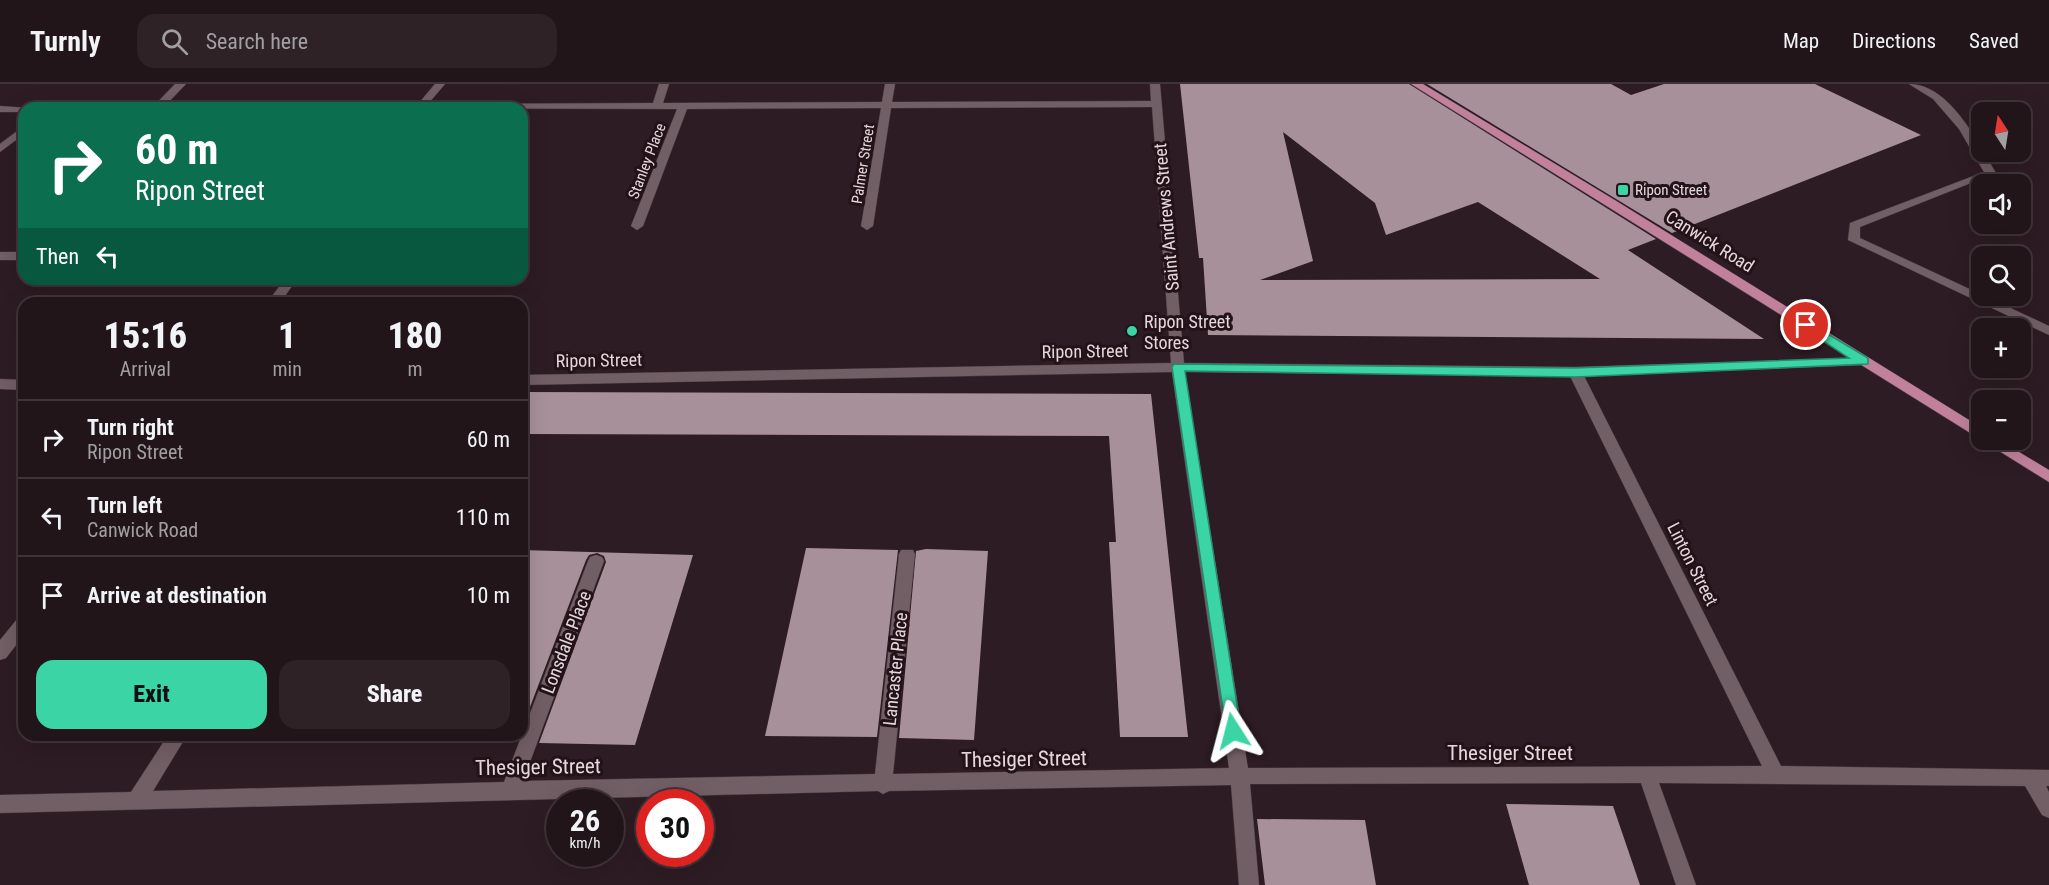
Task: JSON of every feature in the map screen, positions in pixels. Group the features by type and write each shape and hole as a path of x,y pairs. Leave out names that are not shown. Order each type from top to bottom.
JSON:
{"main road":[{"name":"Canwick Road","path":"1416,84 1614,204 1971,428"},
{"path":"2005,450 2049,477"}],"street":[{"path":"163,102 181,84"},
{"path":"426,102 440,84"},
{"path":"657,106 663,84"},
{"name":"Palmer Street","path":"867,226 890,84"},
{"name":"Saint Andrews Street","path":"1155,84 1178,367 1239,776 1248,885"},
{"path":"1914,84 1937,97 1964,128 1990,173 1854,225 1854,240 2049,331"},
{"path":"528,107 1156,104"},
{"name":"Stanley Place","path":"637,226 684,105"},
{"path":"0,109 18,109"},
{"path":"0,149 18,134"},
{"path":"0,256 18,256"},
{"name":"Ripon Street","path":"528,380 1178,367 1575,372 1864,361"},
{"name":"Linton Street","path":"1575,372 1776,774"},
{"path":"0,384 18,385"},
{"name":"Lancaster Place","path":"883,785 907,554"},
{"name":"Lonsdale Place","path":"510,790 596,561"},
{"path":"0,653 18,630"},
{"path":"136,801 174,741"},
{"path":"1647,774 1686,885"},
{"name":"Thesiger Street","path":"0,804 510,790 883,785 1239,776 1776,774 2049,778"},
{"path":"2030,778 2049,809"}],"building":[{"path":"1180,84 1409,84 1656,239 1628,250 1764,339 1208,335 1203,258 1199,258","holes":["1283,132 1375,203 1386,235 1478,202 1600,279 1260,280 1313,261"]},
{"path":"1427,84 1611,84 1631,95 1664,84 1815,84 1921,135 1672,233"},
{"path":"528,392 1151,394 1188,737 1120,737 1109,542 1116,542 1109,436 528,434"},
{"path":"806,548 898,550 877,737 765,736"},
{"path":"926,549 988,551 974,740 899,738 916,551"},
{"path":"528,550 693,555 635,745 539,743 606,562 604,556 597,553 589,555 528,712"},
{"path":"1506,804 1613,806 1640,885 1529,885"},
{"path":"1257,819 1365,820 1376,885 1265,885"}],"place":[{"name":"Ripon Street","path":"1623,190"},
{"name":"Ripon Street Stores","path":"1132,331"}],"route":[{"path":"1233,731 1178,367 1575,372 1864,361 1806,325"}]}
